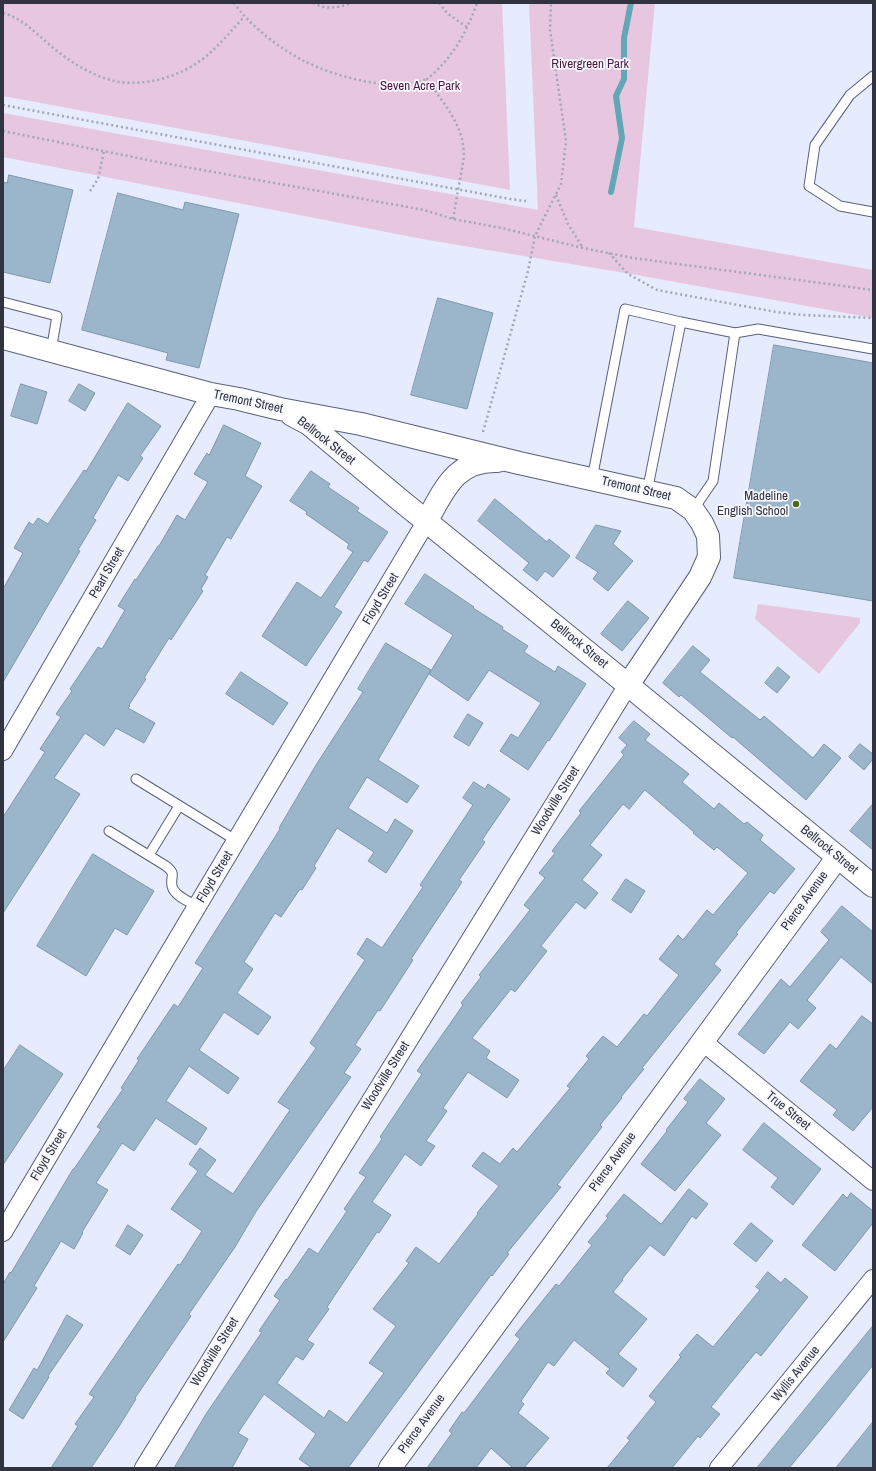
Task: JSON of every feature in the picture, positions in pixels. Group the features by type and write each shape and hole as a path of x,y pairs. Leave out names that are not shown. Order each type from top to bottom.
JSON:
{"street":[{"name":"Tremont Street","path":"3,338 211,394 361,424 519,463 676,498 693,510 708,536 709,557 700,576 628,685"},
{"name":"Pearl Street","path":"3,751 211,394"},
{"name":"Bellrock Street","path":"280,409 310,424 426,522 873,886"},
{"name":"Tremont Street","path":"426,522 445,489 459,471 466,467 484,462 494,461 519,463"},
{"name":"Floyd Street","path":"3,1232 426,522"},
{"name":"Woodville Street","path":"144,1468 628,685"},
{"name":"Pierce Avenue","path":"390,1468 837,858"},
{"name":"True Street","path":"702,1041 873,1181"},
{"name":"Wyllis Avenue","path":"719,1468 873,1279"}],"lane":[{"path":"873,76 850,95 815,145 809,186 840,206 873,212"},
{"path":"3,302 57,316 51,351"},
{"path":"592,479 625,309 735,333 758,329 873,349"},
{"path":"647,492 680,322"},
{"path":"693,510 712,481 735,333"},
{"path":"136,779 237,841"},
{"path":"149,855 179,806"},
{"path":"109,831 172,871 172,886 175,892 197,906"}],"path":[{"path":"234,3 244,17 281,47 303,61 324,70 361,80 380,84 401,85 427,79 448,59 468,28 478,3"},
{"path":"313,3 331,9 351,3"},
{"path":"439,3 447,13 468,28"},
{"path":"477,452 528,271 535,236 561,184 566,141 550,30 551,3"},
{"path":"3,13 19,19 56,51 81,68 104,79 128,83 158,80 180,73 198,63 215,48 244,17"},
{"path":"427,79 456,122 461,132 464,147 459,190 453,218"},
{"path":"3,105 459,190 526,201"},
{"path":"3,131 158,162 424,210 609,254 670,264 833,283 873,290"},
{"path":"90,191 98,179 104,151"},
{"path":"556,195 568,224 583,248"},
{"path":"609,254 628,274 657,290 776,312 803,315 873,318"}],"green space":[{"name":"Seven Acre Park","path":"3,3 502,3 510,190 3,96"},
{"name":"Rivergreen Park","path":"529,3 655,3 634,227 873,270 873,318 637,275 422,239 3,157 3,113 538,210"},
{"path":"758,604 860,618 860,623 819,674 755,619"}],"building":[{"path":"9,175 73,190 50,283 3,272 3,182 7,183"},
{"path":"118,193 183,210 185,202 239,214 199,368 166,360 168,353 82,330"},
{"path":"438,298 493,313 467,409 411,395"},
{"path":"774,345 873,363 873,601 734,578"},
{"path":"21,384 47,392 37,424 11,416"},
{"path":"79,384 95,393 85,411 69,401"},
{"path":"128,403 161,426 140,456 143,458 128,481 118,475 93,518 96,520 78,550 80,551 3,682 3,589 23,553 14,548 29,522 33,525 38,518 48,524 84,470 86,471"},
{"path":"224,425 261,443 245,476 262,486 231,539 227,537 205,575 208,577 201,589 203,591 171,640 169,638 144,678 146,679 129,705 130,706 128,708 155,723 144,743 116,728 104,746 85,733 54,778 80,794 3,913 3,817 45,752 40,749 61,717 56,714 72,691 70,689 98,647 102,649 125,610 118,606 159,546 177,515 185,520 208,482 194,474 207,453 209,455"},
{"path":"311,471 330,484 328,487 359,508 357,511 388,532 368,562 364,560 334,607 342,612 306,666 262,636 297,582 321,598 353,552 347,548 349,544 290,501"},
{"path":"495,499 547,542 549,539 570,556 553,577 545,571 537,581 523,570 529,563 478,521"},
{"path":"596,525 621,531 613,544 633,561 608,591 593,579 598,572 576,558"},
{"path":"425,574 503,627 502,629 528,646 524,652 555,672 558,666 586,684 528,770 500,751 511,734 518,738 541,703 489,670 468,701 429,674 453,635 405,604"},
{"path":"628,601 649,618 622,651 601,634"},
{"path":"386,643 431,670 378,760 419,786 407,803 367,777 348,808 387,833 395,819 413,831 386,873 368,861 374,852 337,828 314,866 316,868 302,890 300,889 281,917 275,913 244,962 253,969 237,993 271,1017 258,1035 224,1012 199,1050 239,1078 228,1094 189,1066 166,1101 207,1128 196,1145 156,1118 134,1151 122,1143 96,1183 108,1190 82,1232 83,1233 74,1249 61,1241 34,1286 37,1288 3,1342 3,1284 73,1169 101,1129 97,1127 123,1089 121,1088 139,1060 137,1059 174,1004 178,1007 203,968 195,963 280,829 279,828 316,765 363,692 358,689"},
{"path":"693,646 710,660 700,672 760,720 764,716 813,758 824,744 841,758 806,800 733,737 732,738 681,695 679,697 663,683"},
{"path":"778,667 790,677 777,693 765,683"},
{"path":"241,672 288,703 273,725 226,694"},
{"path":"468,714 483,723 469,746 454,737"},
{"path":"634,721 650,734 645,740 689,774 682,782 714,809 719,803 744,824 747,822 763,835 760,840 795,869 774,894 770,891 736,933 738,934 714,964 721,970 642,1068 644,1069 600,1125 602,1127 557,1185 561,1187 507,1253 509,1254 492,1276 491,1275 348,1468 312,1468 299,1459 316,1434 264,1394 238,1433 248,1439 232,1468 174,1468 206,1414 262,1332 259,1331 280,1300 274,1296 309,1248 318,1254 347,1211 344,1209 366,1177 359,1173 382,1139 380,1137 422,1074 417,1071 463,1005 461,1003 481,977 479,975 530,910 524,905 545,878 539,873 555,853 552,851 581,813 579,811 624,755 621,752 627,745 619,738","holes":["645,790 694,832 693,833 714,850 717,847 748,873 713,915 707,910 683,940 678,935 659,959 679,975 647,1016 644,1014 617,1047 603,1036 586,1056 589,1059 567,1086 570,1088 517,1152 513,1148 500,1164 483,1152 472,1166 499,1186 439,1264 416,1247 406,1261 409,1263 373,1309 396,1326 369,1363 384,1373 347,1423 329,1410 324,1418 277,1383 296,1356 303,1360 314,1344 307,1340 329,1309 327,1307 377,1232 379,1233 391,1215 372,1202 405,1154 421,1166 435,1146 426,1141 447,1111 443,1108 468,1072 507,1098 519,1080 486,1058 490,1051 472,1038 511,989 515,992 547,951 541,946 576,902 585,909 598,893 582,880 602,855 590,845 623,804 629,809"]},
{"path":"860,744 873,754 873,759 864,770 849,757"},
{"path":"474,782 485,789 488,784 510,799 482,840 485,842 459,880 462,882 411,959 413,960 380,1011 378,1010 355,1045 361,1049 344,1073 351,1077 257,1210 235,1247 189,1314 191,1316 135,1398 136,1399 118,1428 91,1468 51,1468 78,1426 75,1424 94,1397 89,1394 178,1264 180,1265 202,1231 171,1209 198,1171 189,1164 200,1148 216,1160 205,1175 233,1194 290,1110 278,1102 316,1048 310,1043 365,960 357,954 367,938 382,948 423,887 420,885 473,805 463,798"},
{"path":"873,804 873,850 850,831"},
{"path":"93,854 154,891 127,935 115,928 86,976 37,946"},
{"path":"626,879 645,891 631,913 612,900"},
{"path":"842,906 873,932 873,984 841,957 807,1000 816,1008 798,1029 790,1022 764,1054 738,1034 781,979 790,987 829,940 821,932"},
{"path":"862,1016 873,1024 873,1107 853,1131 833,1115 837,1110 800,1081 830,1044 836,1049"},
{"path":"20,1045 63,1074 3,1165 3,1071"},
{"path":"700,1079 725,1099 706,1123 721,1135 675,1191 641,1164 688,1102 684,1099"},
{"path":"764,1123 821,1169 793,1205 771,1187 778,1178 743,1150"},
{"path":"689,1189 708,1204 696,1219 692,1216 664,1256 650,1245 613,1292 647,1319 618,1354 637,1369 623,1387 606,1373 610,1369 574,1340 554,1366 548,1362 521,1401 524,1404 518,1413 549,1438 524,1468 513,1468 491,1448 476,1468 427,1468 452,1433 449,1431 462,1412 464,1413 520,1339 515,1335 556,1284 559,1286 592,1245 588,1242 608,1218 606,1216 624,1194 661,1224"},
{"path":"851,1193 873,1211 873,1223 835,1271 802,1245 843,1194 847,1198"},
{"path":"751,1223 773,1241 756,1262 734,1244"},
{"path":"128,1225 143,1235 130,1255 116,1246"},
{"path":"768,1272 781,1283 785,1278 808,1297 761,1356 756,1352 711,1407 720,1414 700,1438 698,1436 672,1468 607,1468 630,1440 627,1438 656,1402 649,1396 681,1357 679,1355 697,1334 713,1347 760,1290 756,1287"},
{"path":"67,1315 83,1325 48,1376 49,1377 23,1419 9,1410 34,1368 37,1370"},
{"path":"873,1326 873,1365 829,1420 789,1468 757,1468"},
{"path":"873,1422 873,1468 836,1468"}],"waterway":[{"path":"611,192 622,138 616,96 624,79 624,38 631,3"}],"place":[{"name":"Madeline English School","path":"796,504"}]}
